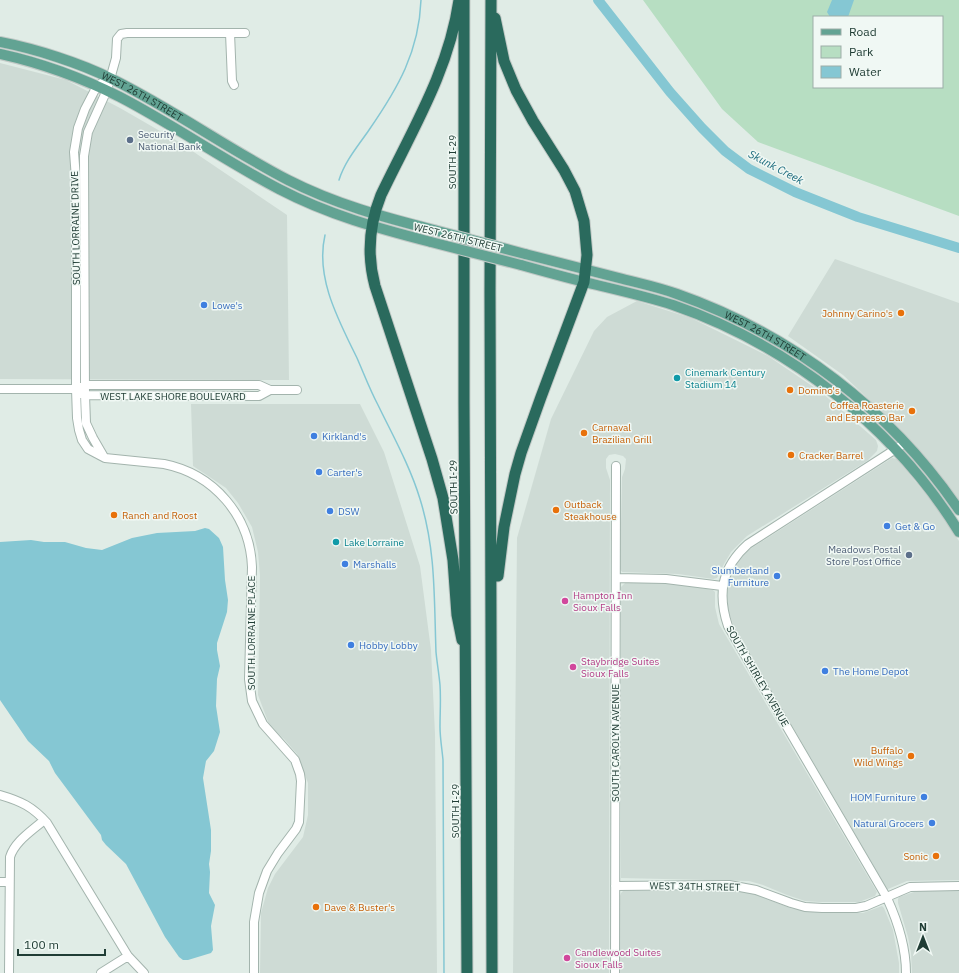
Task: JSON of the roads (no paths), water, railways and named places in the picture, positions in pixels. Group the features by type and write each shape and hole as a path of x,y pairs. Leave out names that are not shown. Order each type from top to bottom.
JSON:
{"highway":[{"path":"459,0 454,28 440,74 380,195 372,227 370,258 375,286 432,459 443,498 453,560 458,624 467,664"},
{"name":"SOUTH I-29","path":"464,0 464,402 467,664 467,973"},
{"path":"490,0 492,973"},
{"path":"492,640 501,546 515,474 536,411 584,282 587,255 586,230 579,201 570,181 524,106 510,76 501,48 494,0"}],"main road":[{"name":"WEST 26TH STREET","path":"0,43 18,46 68,61 110,78 288,180 331,199 374,215 586,269 676,294 710,306 765,334 804,357 847,388 888,424 925,464 959,510"},
{"name":"WEST 26TH STREET","path":"0,54 57,70 102,88 140,108 281,190 332,213 372,227 672,305 705,318 760,344 797,367 859,414 895,449 933,494 959,532"}],"street":[{"path":"230,33 232,81 234,85"},
{"path":"102,88 110,78 116,58 117,42 121,34 246,33"},
{"name":"SOUTH LORRAINE DRIVE","path":"85,395 84,156 88,132 102,88"},
{"name":"SOUTH LORRAINE DRIVE","path":"76,389 76,220 74,144 81,119 102,88"},
{"name":"WEST LAKE SHORE BOULEVARD","path":"0,389 76,389 85,385 259,385 270,390 297,390"},
{"path":"76,389 85,395 86,423 105,458"},
{"name":"SOUTH LORRAINE PLACE","path":"76,389 77,418 82,440 88,449 105,458 164,464 197,476 215,488 228,501 245,532 252,567 249,679 252,700 263,724 295,760 301,781 299,822 296,829 267,871 259,893 254,922 254,973"},
{"name":"WEST LAKE SHORE BOULEVARD","path":"85,395 259,396 270,390"},
{"name":"SOUTH SHIRLEY AVENUE","path":"905,443 748,544 731,563 722,586 722,597 724,615 728,626 887,898 898,924 903,943 906,973"},
{"name":"SOUTH CAROLYN AVENUE","path":"615,973 616,466"},
{"path":"616,578 666,579 722,586"},
{"path":"0,794 26,804 36,811 44,820 128,956 144,973"},
{"path":"9,973 9,863 12,849 44,820"},
{"path":"0,882 9,882"},
{"name":"WEST 34TH STREET","path":"615,886 729,885 756,890 805,907 822,908 856,908 866,906 910,887 959,886"},
{"path":"101,973 128,956"}],"water":[{"path":"832,0 854,0 848,16 829,16 827,12"},
{"path":"205,528 209,529 219,538 223,547 228,600 227,612 217,643 220,666 217,679 216,706 220,732 214,751 206,761 203,778 211,830 209,893 215,905 211,926 213,950 211,953 188,960 183,960 179,957 165,937 126,864 102,840 101,835 55,773 49,761 28,741 0,700 0,542 31,540 44,542 65,542 86,548 102,550 132,538 157,533 195,531"}],"waterway":[{"path":"339,180 348,160 389,99 405,69 416,36 421,0"},
{"name":"Skunk Creek","path":"598,0 670,92 702,128 725,151 749,169 795,192 858,217 959,248"},
{"path":"325,235 323,267 330,299 372,394 401,451 411,475 420,499 429,537 432,556 436,652 440,681 440,731 443,760 444,973"}],"place":[{"name":"Security National Bank","path":"130,140"},
{"name":"Lowe's","path":"204,305"},
{"name":"Johnny Carino's","path":"901,313"},
{"name":"Cinemark Century Stadium 14","path":"677,378"},
{"name":"Domino's","path":"790,390"},
{"name":"Coffea Roasterie and Espresso Bar","path":"912,411"},
{"name":"Carnaval Brazilian Grill","path":"584,433"},
{"name":"Kirkland's","path":"314,436"},
{"name":"Cracker Barrel","path":"791,455"},
{"name":"Carter's","path":"319,472"},
{"name":"Outback Steakhouse","path":"556,510"},
{"name":"DSW","path":"330,511"},
{"name":"Ranch and Roost","path":"114,515"},
{"name":"Get & Go","path":"887,526"},
{"name":"Lake Lorraine","path":"336,542"},
{"name":"Meadows Postal Store Post Office","path":"909,555"},
{"name":"Marshalls","path":"345,564"},
{"name":"Slumberland Furniture","path":"777,576"},
{"name":"Hampton Inn Sioux Falls","path":"565,601"},
{"name":"Hobby Lobby","path":"351,645"},
{"name":"Staybridge Suites Sioux Falls","path":"573,667"},
{"name":"The Home Depot","path":"825,671"},
{"name":"Buffalo Wild Wings","path":"911,756"},
{"name":"HOM Furniture","path":"924,797"},
{"name":"Natural Grocers","path":"932,823"},
{"name":"Sonic","path":"936,856"},
{"name":"Dave & Buster's","path":"316,907"},
{"name":"Candlewood Suites Sioux Falls","path":"567,958"}]}
